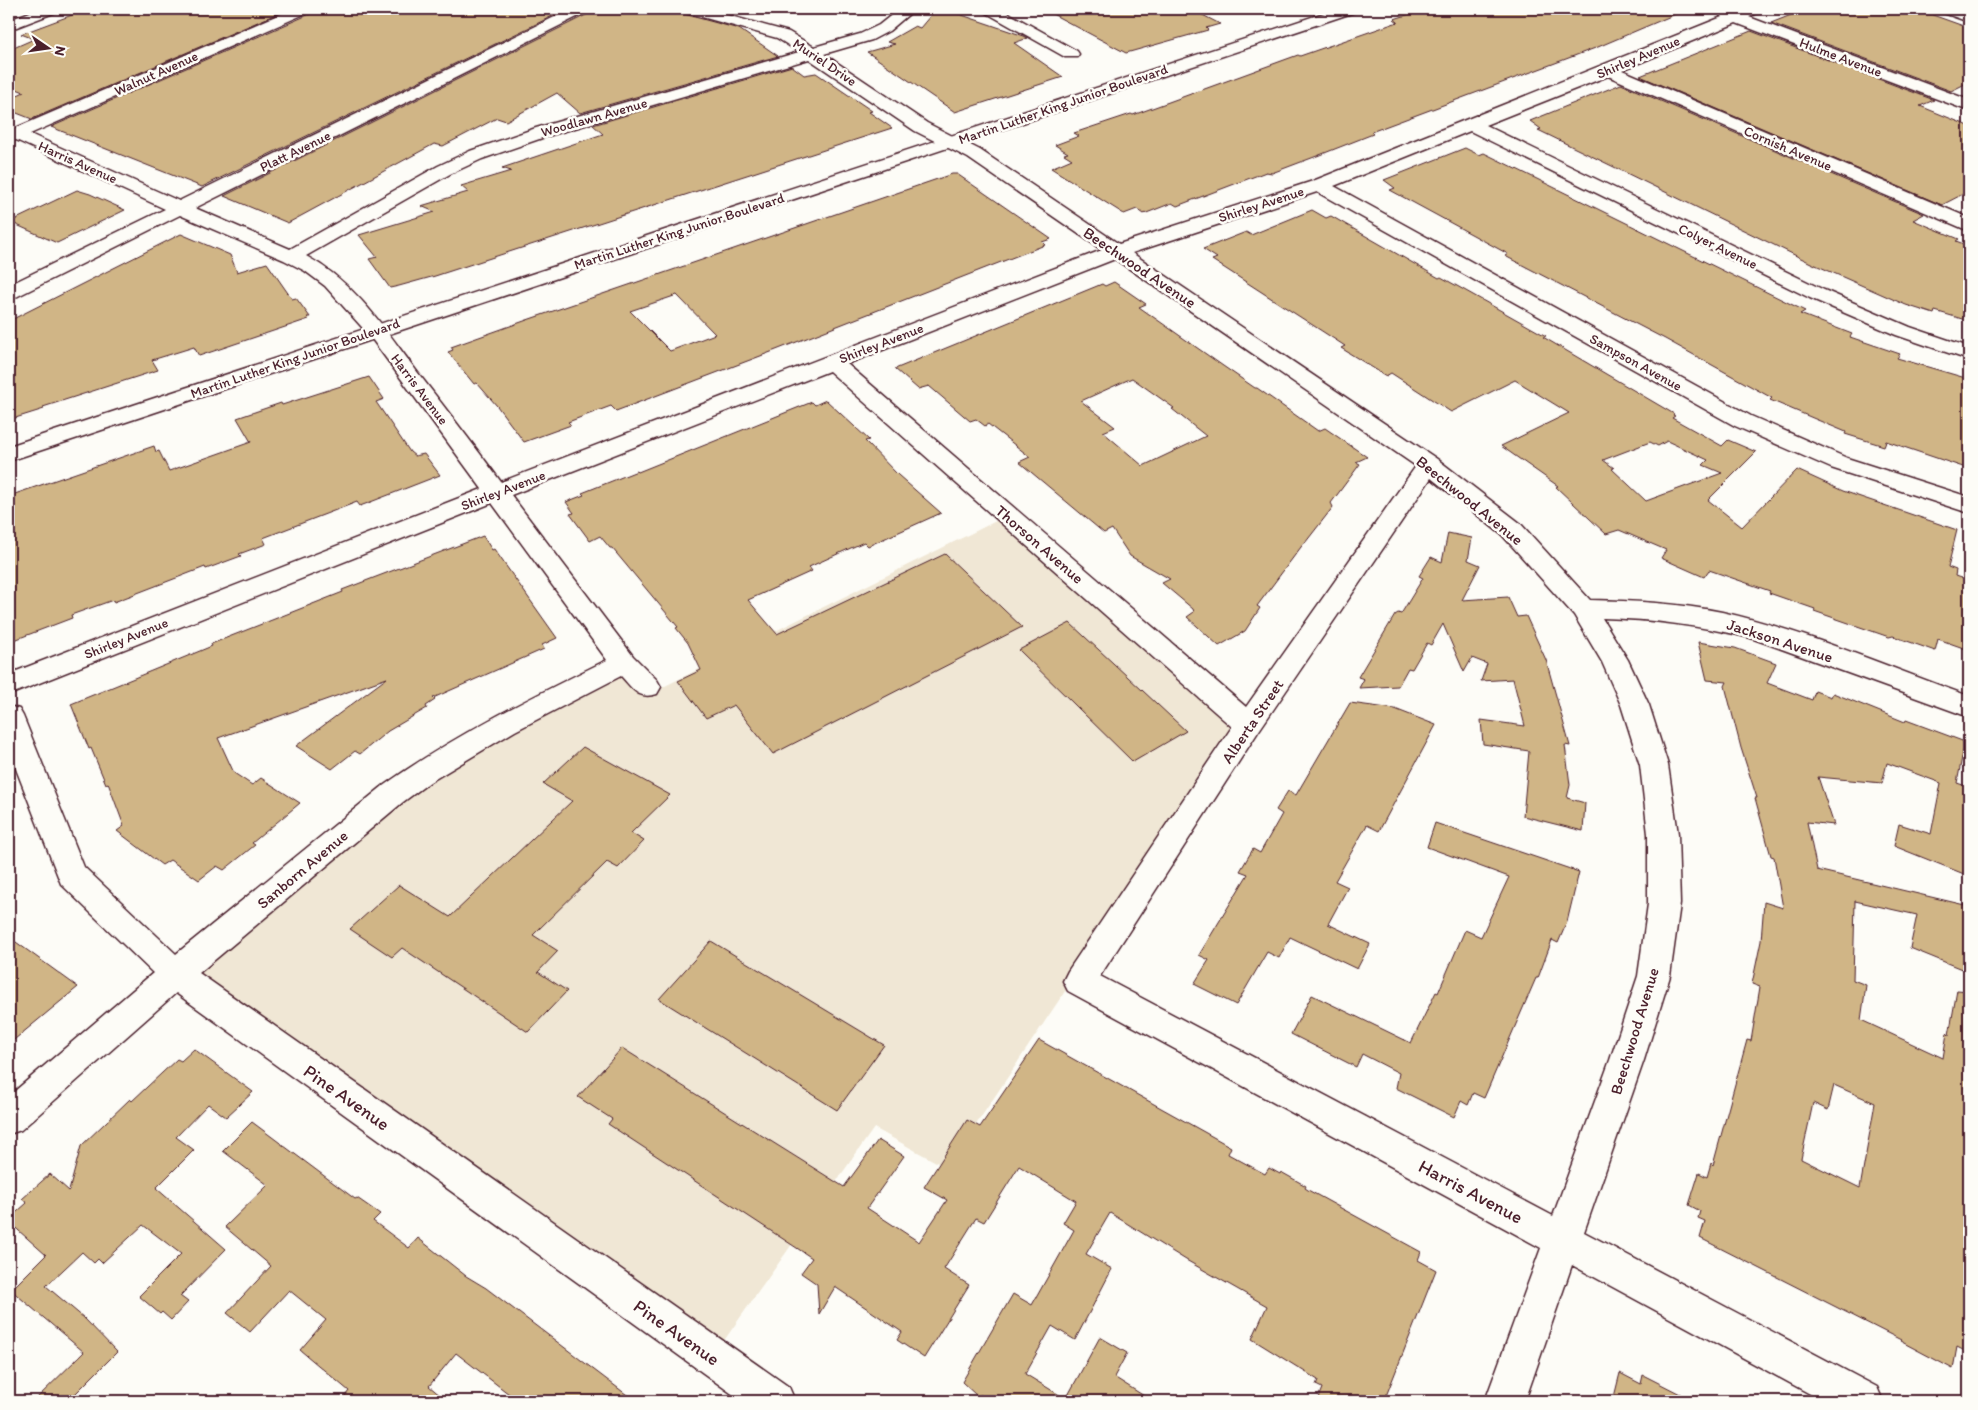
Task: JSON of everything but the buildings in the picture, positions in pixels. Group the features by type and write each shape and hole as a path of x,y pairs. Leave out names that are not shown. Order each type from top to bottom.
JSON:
{"street":[{"path":"9,25 50,9"},
{"name":"Walnut Avenue","path":"11,134 304,9"},
{"name":"Platt Avenue","path":"9,292 582,9"},
{"name":"Muriel Drive","path":"689,9 783,35 921,127 950,142"},
{"name":"Woodlawn Avenue","path":"291,256 444,170 476,155 542,132 866,37 884,28 908,9"},
{"path":"990,9 1071,54"},
{"name":"Martin Luther King Junior Boulevard","path":"9,454 950,142 1122,83 1350,9"},
{"name":"Hulme Avenue","path":"1713,9 1969,106"},
{"name":"Shirley Avenue","path":"9,685 497,492 1118,251 1318,185 1608,70 1755,9"},
{"path":"1946,9 1969,17"},
{"name":"Cornish Avenue","path":"1608,70 1969,225"},
{"name":"Colyer Avenue","path":"1471,125 1816,294 1903,331 1969,354"},
{"name":"Harris Avenue","path":"11,134 291,256 332,282 376,331 624,662 647,688"},
{"name":"Beechwood Avenue","path":"950,142 974,154 1430,464 1511,529 1583,608 1615,660 1631,696 1654,765 1663,834 1664,904 1654,976 1627,1060 1561,1240 1505,1401"},
{"name":"Sampson Avenue","path":"1318,185 1743,421 1840,463 1969,505"},
{"name":"Thorson Avenue","path":"832,362 1248,725"},
{"name":"Alberta Street","path":"1079,981 1248,725 1430,464"},
{"name":"Jackson Avenue","path":"1583,608 1646,610 1720,621 1756,630 1969,707"},
{"name":"Sanborn Avenue","path":"9,1118 175,974 393,794 463,746 624,662"},
{"name":"Pine Avenue","path":"9,716 72,875 175,974 775,1401"},
{"name":"Harris Avenue","path":"1079,981 1863,1401"}],"shaded area":[{"path":"1004,517 1242,726 947,1168 874,1128 718,1349 185,973 395,796 623,666 647,695"}]}
